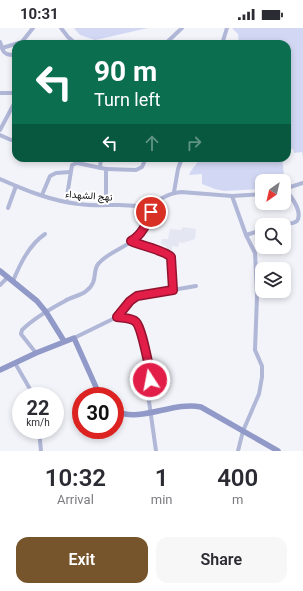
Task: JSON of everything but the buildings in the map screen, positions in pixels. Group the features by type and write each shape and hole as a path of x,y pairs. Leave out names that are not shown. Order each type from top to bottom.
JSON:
{"street":[{"path":"24,40 33,28"},
{"path":"61,28 71,40"},
{"path":"169,40 182,28"},
{"path":"223,40 226,28"},
{"path":"0,42 3,52 12,55"},
{"path":"2,48 12,46"},
{"path":"0,92 12,93"},
{"path":"0,130 12,109"},
{"path":"0,136 11,140"},
{"path":"100,168 101,162"},
{"path":"66,202 72,165 77,163 106,169 136,170 142,167 144,162"},
{"path":"181,162 174,192 196,192 232,196 255,194"},
{"path":"106,169 106,205"},
{"path":"42,196 50,176 56,173 70,172"},
{"name":"نهج الشهداء","path":"0,179 42,196 86,205 146,205 174,192"},
{"path":"291,187 303,183"},
{"path":"8,208 16,186"},
{"path":"232,196 246,235 255,253 255,350 262,366 259,394 243,431 238,451"},
{"path":"291,196 298,204 301,214 300,218 291,223"},
{"path":"36,353 21,334 21,331 46,312 90,288 94,281 98,264 104,258 138,235 146,224 156,201"},
{"path":"246,235 255,232"},
{"path":"13,281 25,257 41,236 45,234"},
{"path":"0,271 37,301 46,312 64,341"},
{"path":"0,285 8,277"},
{"path":"0,370 36,353 74,338 117,317 130,301 137,296 196,286"},
{"path":"117,317 135,321 141,332 151,375 148,394 156,451"},
{"path":"74,338 96,387"},
{"path":"16,363 29,387"},
{"path":"124,414 197,406 207,410 278,451"},
{"path":"39,439 41,451"}],"lane":[{"path":"131,241 141,246 166,253 171,257 173,290"}],"shaded area":[{"path":"74,28 148,28 95,40 80,35"},
{"path":"232,28 303,28 303,157 302,152 294,153 293,149 291,149 291,40 239,40 238,34"},
{"path":"197,162 282,162 284,174 255,174 255,189 224,191 202,184 202,174 189,175"},
{"path":"183,227 196,229 195,239 183,243 179,242 178,247 172,246 172,250 166,249 166,246 161,244 162,239 168,239 170,229 181,230"}],"route":[{"path":"150,380 151,375 146,359 141,332 137,323 132,320 117,317 130,301 137,296 173,290 171,257 166,253 141,246 131,241 135,239 142,230 151,212"}]}
